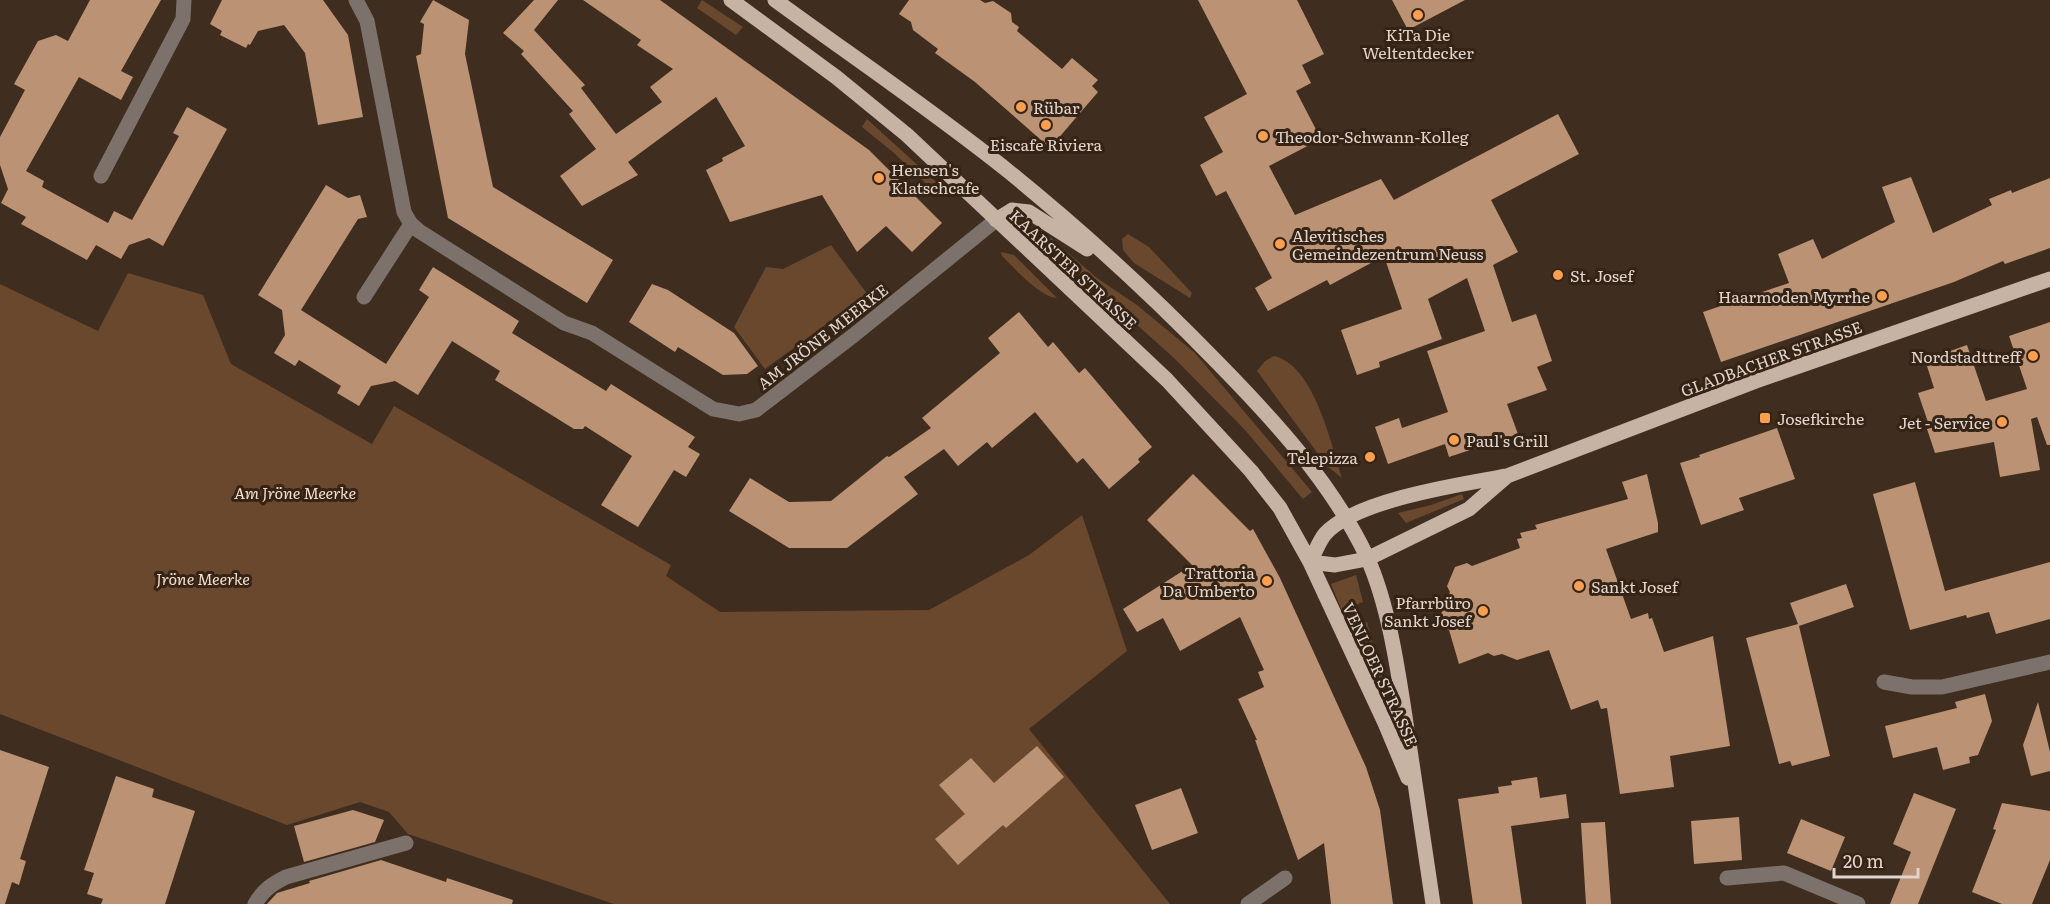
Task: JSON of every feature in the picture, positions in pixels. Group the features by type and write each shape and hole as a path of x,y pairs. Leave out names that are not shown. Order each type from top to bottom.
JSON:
{"main road":[{"name":"KAARSTER STRASSE","path":"731,0 836,76 907,135 1167,380 1251,471 1280,508 1310,562"},
{"name":"KAARSTER STRASSE","path":"775,0 1008,172 1126,273 1260,406 1310,467 1345,518"},
{"path":"996,220 1012,210 1029,212 1126,273"},
{"name":"GLADBACHER STRASSE","path":"1310,562 1324,534 1345,518 1374,505 1507,476 1756,381 2050,279"},
{"name":"GLADBACHER STRASSE","path":"1367,559 1469,509 1507,476"},
{"name":"VENLOER STRASSE","path":"1345,518 1367,559 1382,602 1396,660 1433,904"},
{"path":"1310,562 1335,565 1367,559"},
{"name":"VENLOER STRASSE","path":"1310,562 1385,723 1418,801"}],"street":[{"path":"101,176 183,19 184,0"},
{"path":"356,0 367,21 404,212 411,224 364,297"},
{"name":"AM JRÖNE MEERKE","path":"411,224 564,323 592,333 713,409 738,414 756,410 855,335 996,220"},
{"path":"1884,682 1912,687 1942,687 2050,662"},
{"path":"255,904 261,894 271,885 286,877 406,843"},
{"path":"1727,878 1784,873 1858,904"},
{"path":"1248,904 1286,878"}],"green space":[{"path":"702,0 743,27 736,35 697,8"},
{"path":"867,119 946,191 938,195 894,153 862,127"},
{"path":"1037,226 1097,278 1137,305 1195,353 1312,492 1303,499 1245,430 1174,358 1030,229"},
{"path":"1128,234 1149,247 1192,293 1190,298 1134,263 1123,250 1122,239"},
{"path":"831,245 871,299 862,306 843,312 765,369 734,327 766,267 783,269"},
{"path":"1001,252 1014,255 1057,298 1035,287 1002,256"},
{"path":"128,273 203,295 231,364 372,444 394,406 671,565 666,576 720,612 929,610 1029,555 1082,515 1127,651 1029,729 1170,904 614,904 408,834 389,812 360,802 287,825 0,714 0,284 98,331"},
{"path":"1274,356 1288,362 1310,389 1326,426 1342,478 1327,466 1257,371 1265,361"},
{"path":"1462,494 1464,499 1406,523 1398,513 1431,505"},
{"path":"1356,575 1363,602 1342,611 1331,584"},
{"path":"1367,622 1394,721 1382,706 1350,629"}],"building":[{"path":"90,0 161,0 121,71 133,77 121,100 79,77 26,171 44,181 42,187 108,223 114,211 132,220 179,136 173,133 187,107 227,129 163,246 149,238 129,245 121,259 96,245 87,260 21,224 26,217 1,203 8,189 0,165 0,137 25,90 14,84 38,41 56,35 68,41"},
{"path":"222,0 323,0 348,35 363,117 318,125 305,53 284,25 258,31 246,48 220,35 222,31 210,24"},
{"path":"433,0 469,20 465,54 493,187 613,260 587,303 448,218 416,56 421,54 424,24 420,22"},
{"path":"534,0 558,0 534,30 585,85 581,88 616,134 662,102 650,87 673,69 637,45 641,40 583,0 660,0 869,150 942,223 912,252 886,226 857,252 822,195 730,222 706,170 723,161 722,158 745,146 716,97 628,162 638,175 582,206 560,176 596,149 569,114 573,111 521,54 524,51 503,33"},
{"path":"909,0 980,0 985,3 993,1 1011,13 1012,22 1019,27 1017,31 1062,69 1072,58 1098,80 1092,86 1098,92 1050,148 975,82 935,53 938,49 913,30 911,22 899,14"},
{"path":"1198,0 1297,0 1324,54 1302,65 1311,83 1296,91 1321,139 1269,166 1295,215 1381,179 1394,200 1558,114 1579,154 1491,200 1518,252 1493,265 1512,322 1536,314 1552,361 1537,367 1547,390 1507,404 1518,434 1449,457 1445,444 1388,464 1375,427 1399,418 1402,428 1448,412 1427,351 1485,331 1467,278 1428,299 1442,339 1379,362 1380,367 1357,375 1341,330 1402,309 1384,256 1330,285 1327,280 1268,311 1255,288 1272,278 1226,191 1216,196 1200,165 1223,152 1204,117 1247,94"},
{"name":"KiTa Die Weltentdecker","path":"1392,0 1465,0 1408,30"},
{"path":"1911,177 1933,233 1992,205 1989,199 2011,190 2012,193 2050,178 2050,248 2005,264 2003,261 1954,282 1721,362 1703,312 1789,283 1778,254 1813,239 1822,259 1895,222 1882,187"},
{"path":"326,185 348,198 360,195 367,217 358,219 301,310 386,364 429,297 419,290 433,267 519,321 512,333 606,391 611,384 695,437 688,447 700,454 686,477 674,470 638,527 601,505 632,456 585,426 583,429 574,429 495,380 500,371 452,341 418,395 395,381 371,386 359,406 337,393 341,386 299,360 295,366 274,353 285,335 282,310 258,295"},
{"path":"652,284 668,290 734,333 758,366 747,374 723,375 678,347 675,352 629,322"},
{"path":"1019,312 1048,347 1053,342 1079,373 1085,368 1152,447 1138,459 1140,462 1109,489 1083,458 1077,463 1035,412 992,448 987,442 958,466 944,449 904,477 918,494 847,548 789,548 729,511 750,478 789,502 831,501 887,456 889,457 931,428 922,418 1000,353 988,338"},
{"path":"2050,322 2050,445 2047,445 2037,417 2031,419 2040,470 2000,477 1994,442 1935,453 1927,429 1930,428 1918,393 1934,388 1925,360 1967,345 1986,401 2027,389 2009,336"},
{"path":"1777,428 1795,479 1739,498 1744,510 1701,525 1680,463"},
{"path":"1193,474 1250,531 1253,529 1280,578 1366,767 1380,810 1393,904 1331,904 1324,843 1298,860 1255,740 1257,740 1238,699 1264,687 1258,672 1264,670 1240,617 1180,651 1163,618 1137,632 1123,609 1192,565 1147,520"},
{"path":"1647,474 1658,532 1606,549 1631,619 1648,613 1649,619 1652,618 1664,652 1713,636 1730,746 1670,756 1674,787 1620,794 1607,708 1601,709 1598,700 1571,710 1549,650 1517,660 1502,654 1494,656 1488,653 1459,664 1449,630 1443,628 1439,619 1450,592 1447,586 1455,567 1467,563 1472,566 1520,548 1517,539 1522,538 1520,533 1537,529 1535,525 1628,499 1622,482"},
{"path":"1915,482 1945,591 2050,562 2050,619 1996,634 1989,612 1967,618 1966,615 1910,630 1873,494"},
{"path":"1846,584 1854,607 1799,626 1830,756 1792,766 1790,761 1779,764 1746,638 1798,624 1790,603"},
{"path":"1985,694 1992,721 1978,755 1969,757 1970,763 1943,770 1937,747 1893,758 1885,726 1957,708 1955,702"},
{"path":"2038,702 2050,752 2050,771 2031,776 2023,745"},
{"path":"1037,746 1064,777 1006,828 1003,825 958,865 935,839 965,814 939,785 971,758 994,783"},
{"path":"0,750 49,767 20,859 26,861 19,885 12,882 5,904 0,904"},
{"path":"116,776 154,789 152,797 195,811 165,904 101,904 103,899 87,894 94,873 84,870"},
{"path":"1537,777 1540,798 1566,794 1569,818 1511,826 1522,904 1473,904 1458,799 1499,793 1498,787 1512,785 1511,781"},
{"path":"1181,788 1198,833 1152,850 1135,805"},
{"path":"1914,793 1956,809 1918,904 1890,904 1911,852 1893,844"},
{"path":"2002,803 2050,811 2050,860 2032,904 2002,904 1972,892 1996,830 1993,829"},
{"path":"353,810 384,820 375,842 304,862 294,826"},
{"path":"1739,817 1742,860 1694,864 1691,821"},
{"path":"1801,819 1845,837 1831,871 1787,853"},
{"path":"1605,822 1611,904 1586,904 1581,823"},
{"path":"381,860 446,882 447,878 513,900 512,904 267,904 277,893"}],"place":[{"name":"KiTa Die Weltentdecker","path":"1418,15"},
{"name":"Rübar","path":"1021,107"},
{"name":"Eiscafe Riviera","path":"1046,125"},
{"name":"Theodor-Schwann-Kolleg","path":"1263,136"},
{"name":"Hensen's Klatschcafe","path":"879,178"},
{"name":"Alevitisches Gemeindezentrum Neuss","path":"1280,244"},
{"name":"St. Josef","path":"1558,275"},
{"name":"Haarmoden Myrrhe","path":"1882,296"},
{"name":"Nordstadttreff","path":"2033,356"},
{"name":"Josefkirche","path":"1765,418"},
{"name":"Jet - Service","path":"2002,422"},
{"name":"Paul's Grill","path":"1454,440"},
{"name":"Telepizza","path":"1370,457"},
{"name":"Trattoria Da Umberto","path":"1267,581"},
{"name":"Sankt Josef","path":"1579,586"},
{"name":"Pfarrbüro Sankt Josef","path":"1483,611"}],"park label":[{"name":"Am Jröne Meerke","path":"295,492"},
{"name":"Jröne Meerke","path":"203,578"}]}
